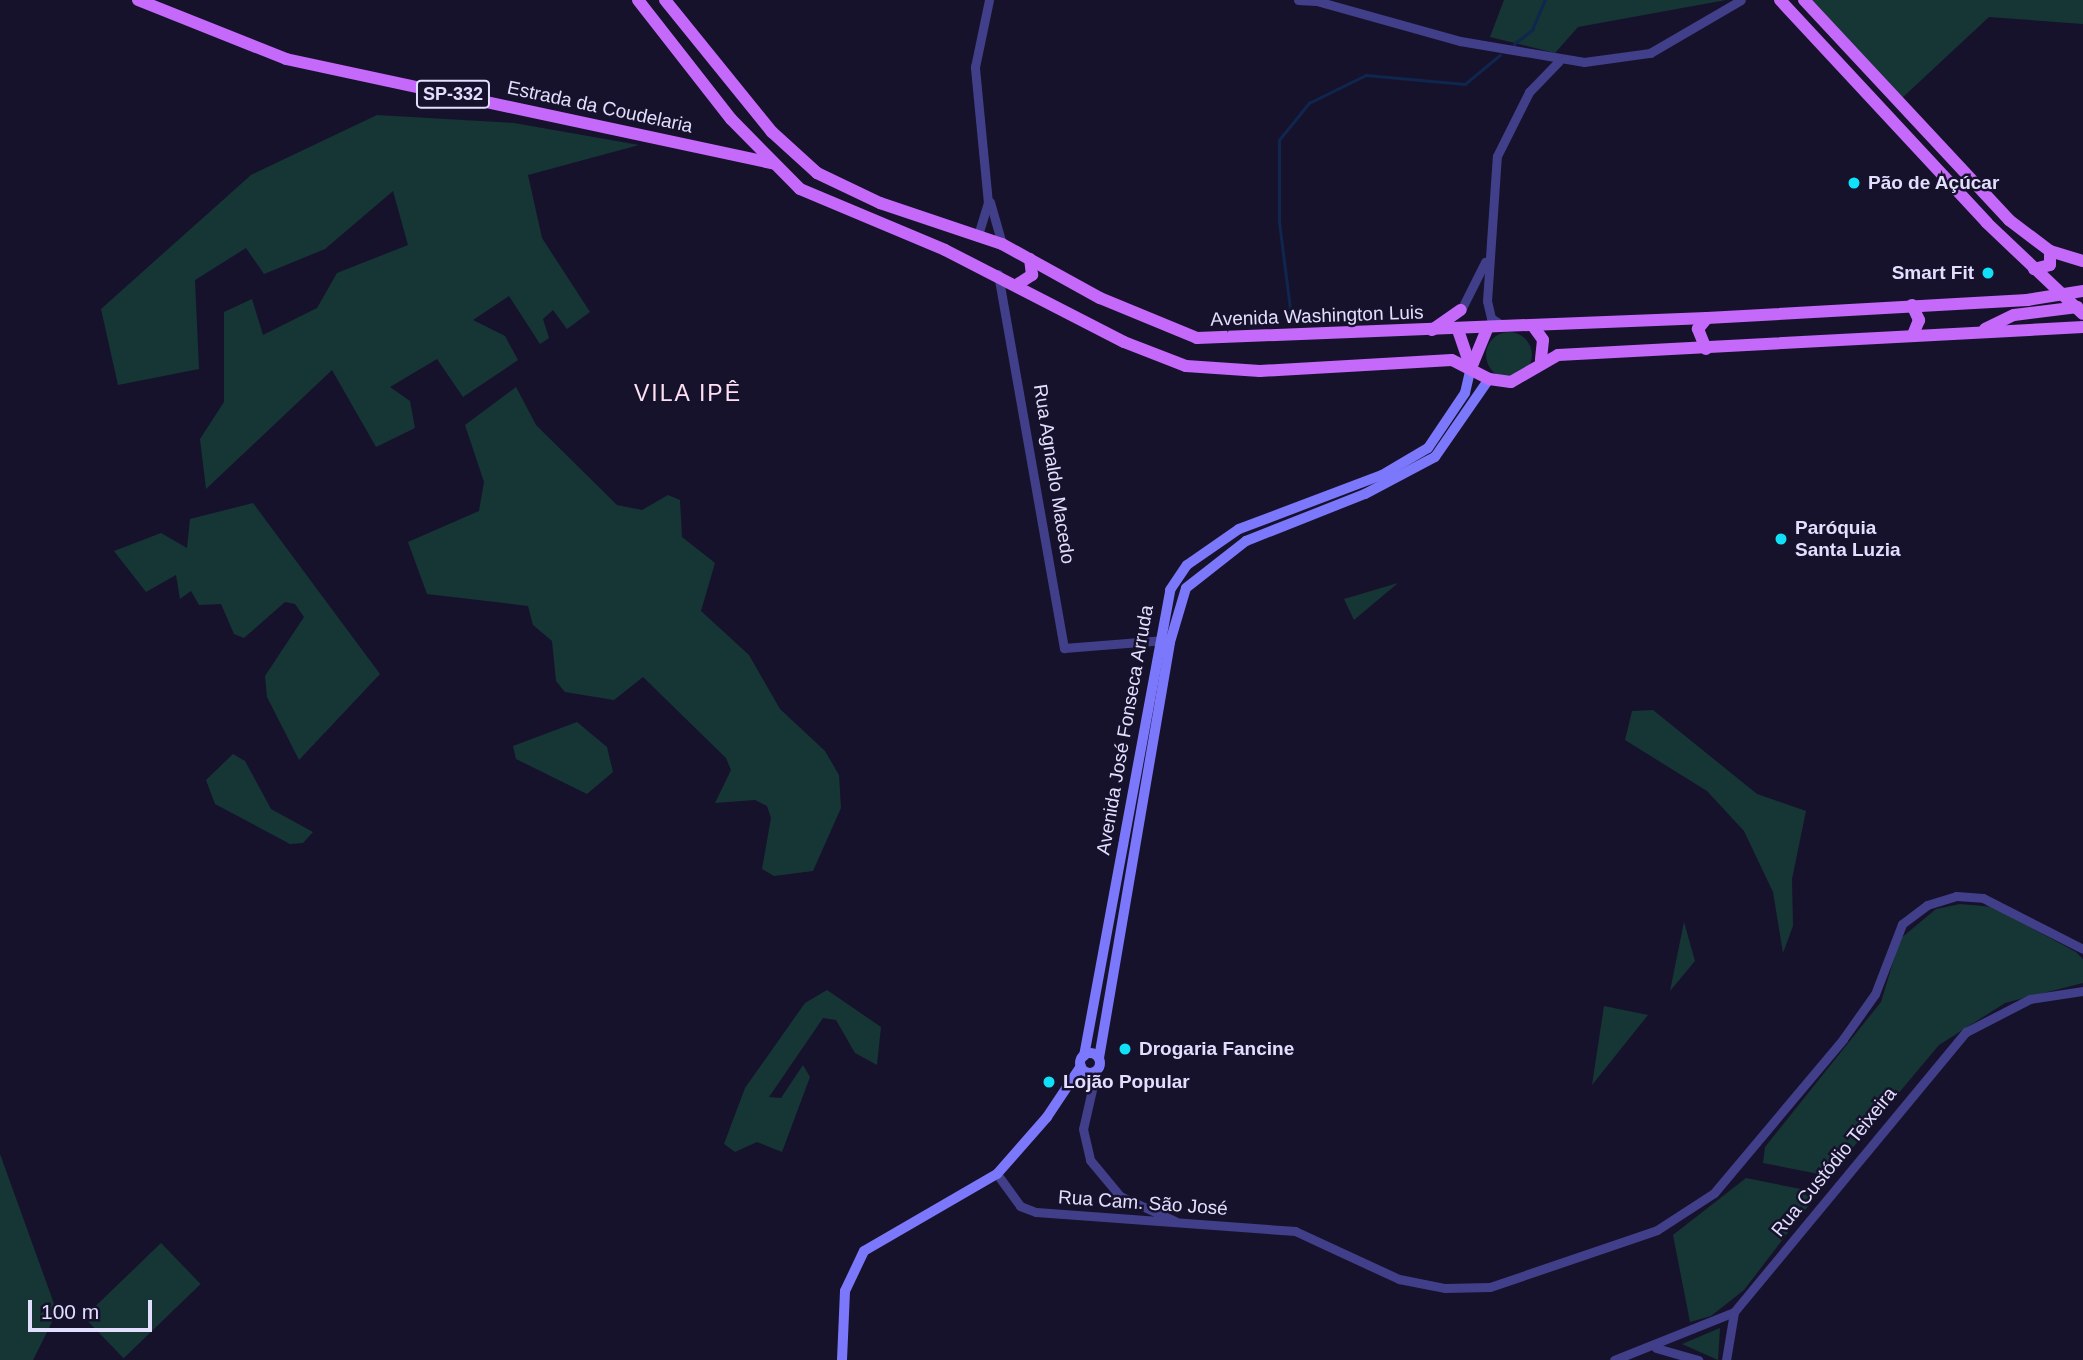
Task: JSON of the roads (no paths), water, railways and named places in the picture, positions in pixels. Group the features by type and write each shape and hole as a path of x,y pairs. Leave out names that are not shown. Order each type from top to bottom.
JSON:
{"main road":[{"name":"Estrada da Coudelaria","path":"138,0 286,59 774,164 792,161 817,173"},
{"path":"638,0 753,142 774,164 813,196 998,274 1124,342 1186,366 1260,371 1438,359 1471,368 1489,379 1511,382 1541,360 1913,335 2083,327"},
{"name":"Avenida Washington Luis","path":"665,0 772,132 817,173 880,203 1002,244 1124,310 1197,338 1486,329 1707,318 2027,300 2083,291"},
{"path":"1780,0 2035,271 2080,309"},
{"path":"1804,0 2009,220 2050,251 2083,261"},
{"path":"735,155 749,152 753,142"},
{"path":"2035,271 2050,265 2050,251"},
{"path":"1018,284 1032,275 1030,259"},
{"path":"2027,300 2035,271"},
{"path":"1912,305 1919,320 1913,335"},
{"path":"1982,331 2014,315 2080,309"},
{"path":"1429,331 1461,310"},
{"path":"1706,349 1698,329 1707,318"},
{"path":"1533,326 1543,340 1541,360"},
{"path":"1471,368 1486,329"},
{"path":"1458,330 1471,368"},
{"name":"Avenida José Fonseca Arruda","path":"1093,1072 1099,1058 1165,640 1170,590 1209,546 1382,475 1428,448 1459,403 1471,368"},
{"name":"Avenida José Fonseca Arruda","path":"1068,1089 1082,1061 1165,640 1177,608 1197,573 1246,541 1413,472 1452,440 1489,379"},
{"path":"1082,1061 1099,1058"},
{"path":"842,1360 845,1291 864,1251 997,1174 1068,1089 1093,1072 1082,1061"}],"street":[{"path":"989,0 975,67 987,193 1002,244"},
{"path":"1298,0 1314,1 1559,61 1650,53 1741,0"},
{"path":"1510,327 1488,312 1492,183 1504,133 1530,92 1559,61"},
{"path":"978,235 987,193"},
{"path":"1461,310 1489,251"},
{"name":"Rua Agnaldo Macedo","path":"998,274 1063,648 1165,640"},
{"path":"1004,307 1018,284"},
{"name":"Rua Cam. São José","path":"997,1174 1028,1210 1305,1234 1388,1275 1445,1288 1490,1287 1552,1269 1657,1230 1714,1193 1843,1039 1875,994 1897,933 1927,905 1956,896 1983,898 2083,949"},
{"name":"Rua Custódio Teixeira","path":"1614,1360 1734,1312 1955,1042 2030,999 2083,991"},
{"path":"1093,1072 1084,1145 1107,1184 1138,1206 1183,1224"},
{"path":"1133,1221 1138,1206"},
{"path":"1726,1360 1734,1312"},
{"path":"1647,1348 1670,1348 1698,1360"}],"waterway":[{"path":"1514,44 1532,30 1545,0"},
{"path":"1290,309 1279,222 1279,140 1309,103 1366,75 1465,84 1500,55"}],"place":[{"name":"Pão de Açúcar","path":"1854,183"},
{"name":"Smart Fit","path":"1988,273"},
{"name":"Paróquia Santa Luzia","path":"1781,539"},
{"name":"Drogaria Fancine","path":"1125,1049"},
{"name":"Lojão Popular","path":"1049,1082"}],"district":[{"name":"VILA IPÊ","path":"688,393"}]}
